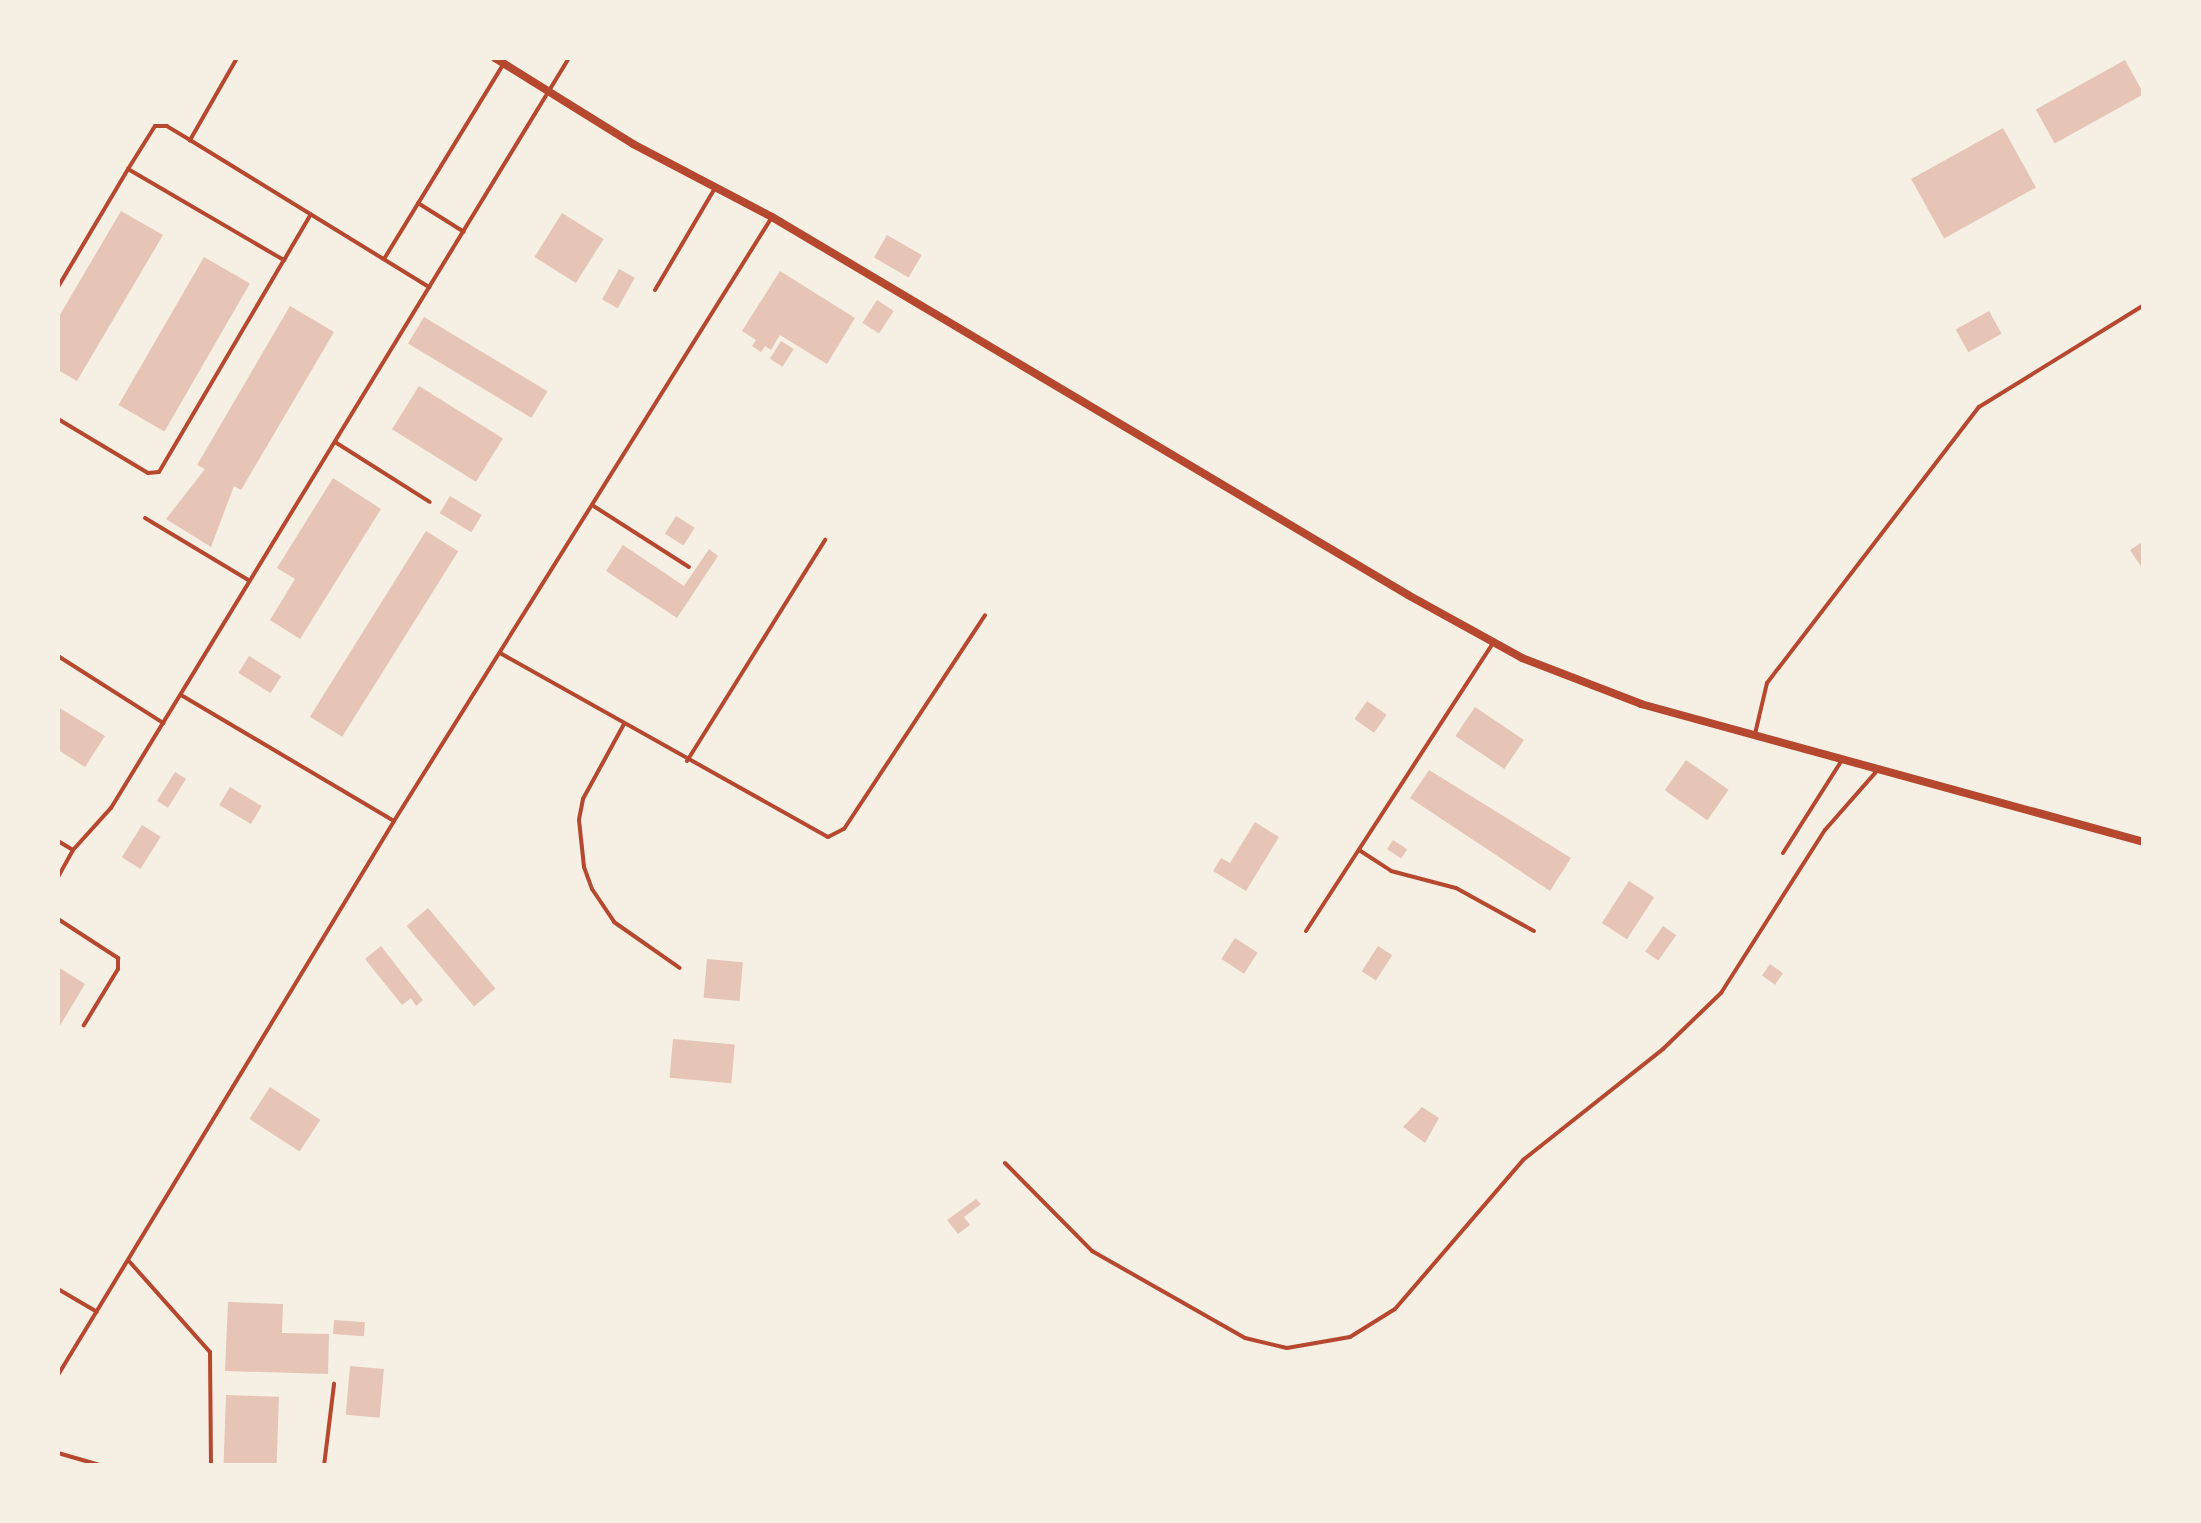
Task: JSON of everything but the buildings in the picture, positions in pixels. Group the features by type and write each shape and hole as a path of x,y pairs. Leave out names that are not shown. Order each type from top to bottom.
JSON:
{"street":[{"path":"494,58 633,144 772,217 1493,643 1642,704 2144,842"}],"lane":[{"path":"190,140 237,58"},
{"path":"58,877 74,850 111,808 569,58"},
{"path":"384,259 504,63"},
{"path":"58,287 155,126 168,126 430,287"},
{"path":"128,169 284,260"},
{"path":"655,290 716,188"},
{"path":"418,203 464,232"},
{"path":"58,420 148,472 159,472 311,214"},
{"path":"58,1375 394,822 772,217"},
{"path":"1755,734 1768,684 1979,407 2144,305"},
{"path":"335,442 430,502"},
{"path":"592,505 689,567"},
{"path":"145,518 250,582"},
{"path":"688,761 825,540"},
{"path":"500,653 819,836 836,835 985,616"},
{"path":"1306,931 1493,643"},
{"path":"58,656 163,723"},
{"path":"181,695 394,822"},
{"path":"624,724 583,799 579,820 584,867 614,922 680,968"},
{"path":"1783,853 1843,758"},
{"path":"1005,1163 1092,1251 1245,1338 1287,1348 1350,1337 1395,1309 1523,1160 1662,1049 1722,992 1825,830 1879,768"},
{"path":"58,841 74,850"},
{"path":"1359,850 1391,871 1456,888 1534,931"},
{"path":"58,918 118,958 118,969 84,1026"},
{"path":"128,1260 210,1352 211,1466"},
{"path":"58,1289 97,1312"},
{"path":"324,1466 334,1384"},
{"path":"58,1453 103,1466"}]}
